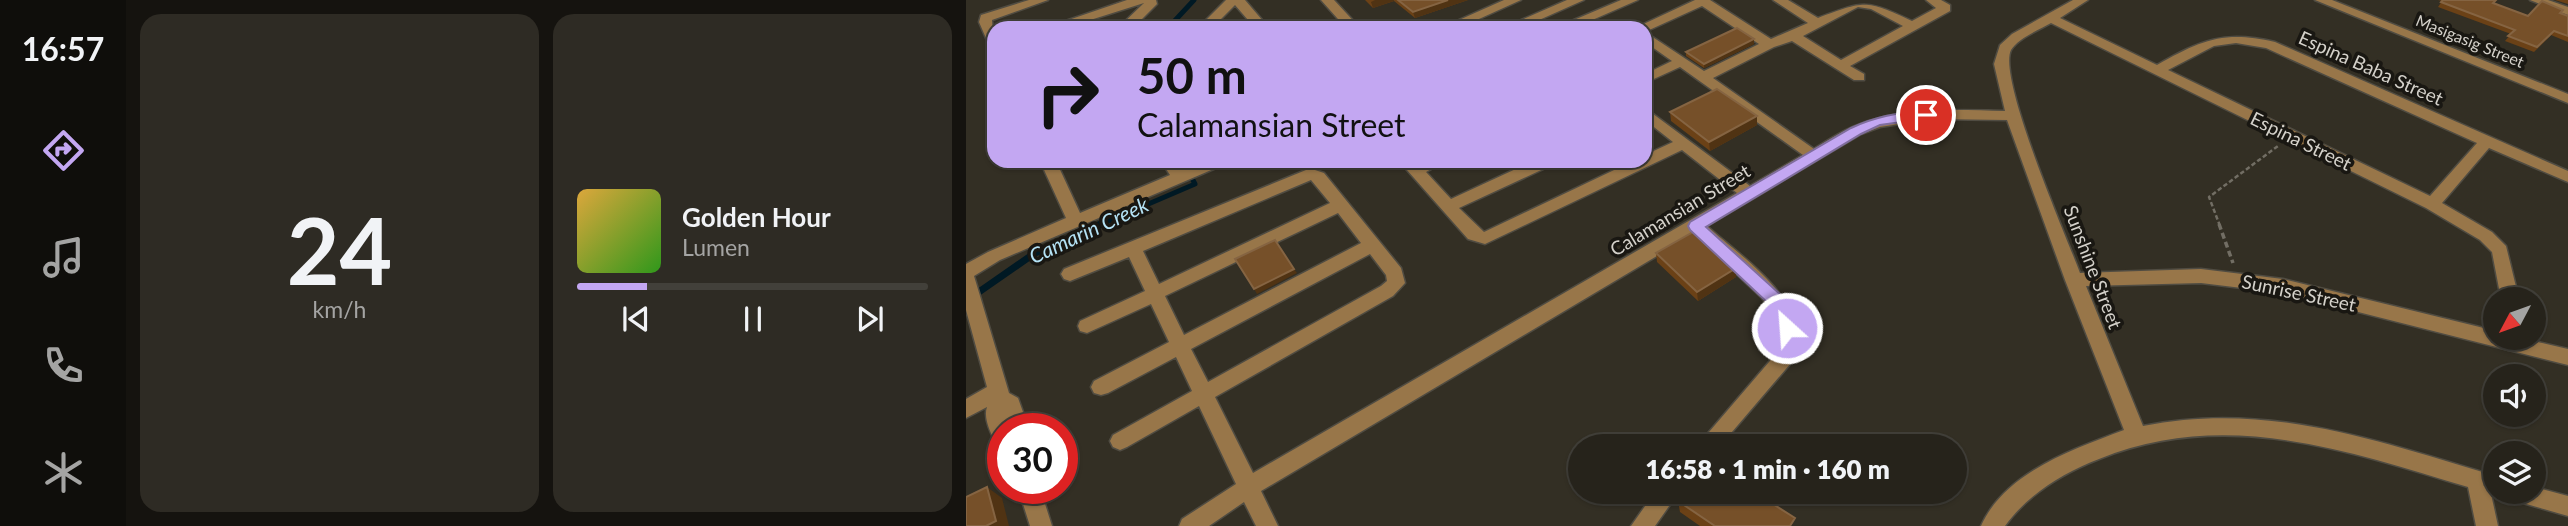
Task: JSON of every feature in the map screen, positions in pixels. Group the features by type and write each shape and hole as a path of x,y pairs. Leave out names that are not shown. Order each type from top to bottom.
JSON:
{"street":[{"path":"987,26 986,18 1042,0"},
{"path":"1074,21 1140,0"},
{"path":"1133,21 1151,4 1150,0"},
{"path":"1213,21 1236,0 1256,21"},
{"path":"1327,0 1346,21"},
{"path":"1465,21 1515,0"},
{"path":"1521,21 1548,4 1578,0"},
{"path":"1583,21 1633,0"},
{"path":"1779,0 1818,23"},
{"path":"1841,65 1945,8 1933,0"},
{"path":"2013,116 2001,64 2005,48 2017,37 2082,0"},
{"name":"Masigasig Street","path":"2321,0 2568,99"},
{"path":"2536,0 2568,11"},
{"path":"1652,24 1702,1 1769,44"},
{"path":"1704,77 1769,44 1793,36 1855,1 1874,6 1913,26"},
{"path":"1548,4 1566,21"},
{"name":"Espina Street","path":"2052,19 2432,204 2486,236 2500,250 2508,287"},
{"path":"1793,36 1859,77"},
{"name":"Espina Baba Street","path":"2156,71 2211,40 2234,38 2270,45 2568,177"},
{"path":"1652,41 1813,155"},
{"path":"1652,76 1683,61"},
{"name":"Calamansian Street","path":"1190,526 1249,487 1813,155 1876,122 1902,116 2013,116"},
{"name":"Sunshine Street","path":"2013,116 2074,280 2136,433"},
{"path":"1652,118 1749,194"},
{"path":"2432,204 2487,141"},
{"path":"1652,158 1684,143"},
{"path":"1051,168 1076,221"},
{"path":"1179,168 1187,174"},
{"path":"966,272 994,256 1201,168"},
{"path":"1413,168 1474,235 1485,238 1632,168"},
{"path":"1448,207 1531,168"},
{"path":"1070,274 1312,174 1318,177 1395,273 1396,283 1388,290 1119,441"},
{"path":"1087,326 1341,205"},
{"path":"1696,226 1775,299 1783,314 1787,335 1784,358 1776,370 1718,434"},
{"path":"1101,387 1372,245"},
{"path":"1133,248 1267,526"},
{"name":"Sunrise Street","path":"2074,280 2201,275 2238,279 2283,286 2483,333"},
{"path":"969,290 999,394 995,413"},
{"name":"Sunrise Street","path":"2545,350 2568,357"},
{"path":"966,409 999,394"},
{"path":"999,394 1011,404 1014,413"},
{"path":"1992,526 2003,509 2037,478 2087,453 2136,433 2216,424 2255,425 2329,438 2483,482"},
{"path":"2546,500 2568,506"},
{"path":"1033,504 1041,526"},
{"path":"1642,526 1659,504"},
{"path":"2486,504 2487,526"}],"path":[{"path":"2238,279 2209,197 2291,136"}],"building":[{"path":"1398,0 1448,0 1413,12"},
{"path":"2496,0 2493,3 2528,16 2542,1 2563,10 2560,13 2568,16 2568,36 2554,31 2537,47 2508,36 2515,30 2441,2"},
{"path":"1737,28 1754,39 1704,64 1686,52"},
{"path":"1717,89 1757,116 1709,142 1670,112"},
{"path":"1695,231 1736,268 1697,292 1656,253"},
{"path":"1275,240 1294,269 1254,289 1235,259"},
{"path":"987,487 987,504 992,504 996,521 986,526 966,526 966,497"},
{"path":"1682,504 1773,504 1795,518 1790,526 1715,526"}],"waterway":[{"name":"Camarin Creek","path":"1174,21 1194,0"},
{"name":"Camarin Creek","path":"1097,226 1195,184 1187,168"},
{"name":"Camarin Creek","path":"966,301 1035,253 1101,224"}],"route":[{"path":"1787,328 1775,299 1696,226 1856,131 1876,122 1902,116 1926,115"}]}
